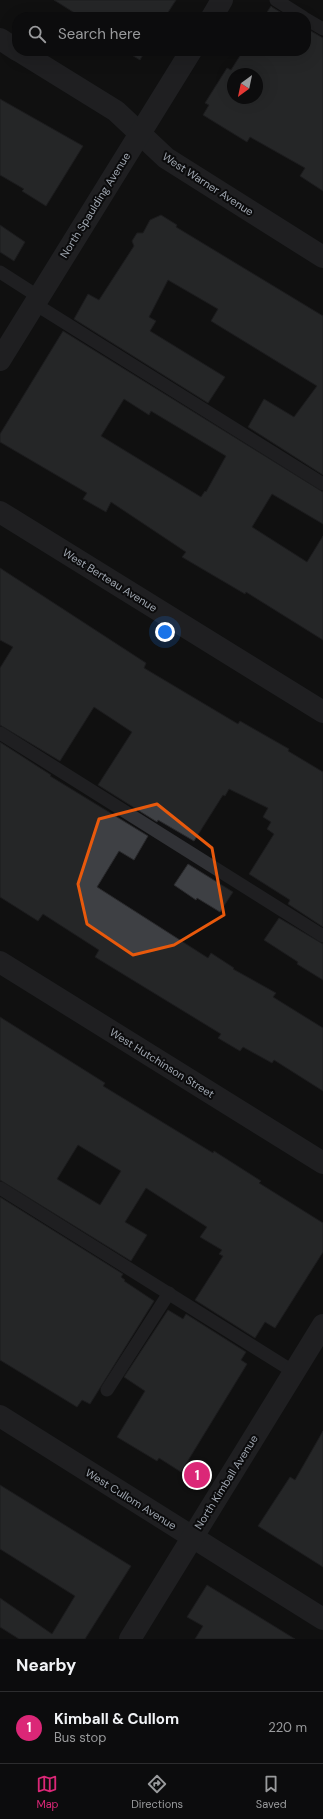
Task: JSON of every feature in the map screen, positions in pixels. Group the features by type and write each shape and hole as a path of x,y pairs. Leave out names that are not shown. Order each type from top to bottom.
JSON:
{"street":[{"path":"215,12 222,0"},
{"name":"West Warner Avenue","path":"0,39 12,46"},
{"name":"West Warner Avenue","path":"28,56 116,111 166,158 323,257"},
{"name":"North Spaulding Avenue","path":"0,360 188,56"},
{"name":"West Berteau Avenue","path":"0,512 323,712"},
{"name":"West Hutchinson Street","path":"0,962 323,1163"},
{"name":"North Kimball Avenue","path":"130,1639 323,1325"},
{"name":"West Cullom Avenue","path":"0,1416 323,1619"}],"lane":[{"path":"276,0 295,12"},
{"path":"311,22 323,29"},
{"path":"0,272 37,300 323,484"},
{"path":"0,733 323,936"},
{"path":"0,1188 294,1372"},
{"path":"107,1390 169,1293"}],"highlighted area":[{"path":"157,804 212,848 224,915 174,945 133,955 87,924 78,884 99,819"}],"building":[{"path":"54,0 176,0 168,12 73,12"},
{"path":"271,6 280,12 267,12"},
{"path":"311,31 323,38 323,191 300,176 305,168 250,137 247,142 203,115 209,105 205,103 227,68 227,104 263,104 263,68 232,68 240,56 311,56"},
{"path":"133,56 142,56 140,60"},
{"path":"0,99 83,146 46,206 22,191 24,189 0,175"},
{"path":"161,215 177,225 176,227 323,316 323,475 248,427 264,399 294,417 317,386 211,321 218,309 168,280 149,317 156,321 150,331 225,377 208,403 74,319 88,294 99,300 134,246 132,241 137,233 143,233 150,220"},
{"path":"0,225 25,242 14,261 0,252"},
{"path":"63,331 323,492 323,524 272,494 252,527 307,562 323,536 323,640 246,592 245,594 182,557 186,552 111,502 106,512 83,499 87,493 0,442 0,434","holes":["124,399 149,415 151,411 226,456 206,492 205,491 201,497 101,436"]},
{"path":"0,568 146,663 144,668 238,724 240,721 289,749 288,751 323,772 323,927 288,904 290,900 249,874 274,834 267,829 271,822 263,817 268,808 229,789 225,796 223,795 194,841 158,820 157,822 98,785 132,732 94,707 60,761 0,725 0,668 13,647 0,640"},
{"path":"0,742 51,775 50,776 148,836 134,860 119,851 97,887 208,958 211,953 234,968 233,969 276,993 273,997 323,1028 323,1091 274,1060 272,1063 243,1047 240,1051 218,1038 221,1034 95,957 99,950 43,914 38,921 0,897"},
{"path":"188,864 233,892 220,912 197,898 196,900 174,885"},
{"path":"279,918 323,944 323,980 297,964 298,962 264,940"},
{"path":"0,1017 105,1083 103,1086 213,1153 214,1151 261,1181 259,1183 323,1223 323,1252 275,1328 265,1322 255,1338 195,1300 223,1256 219,1254 222,1250 200,1237 207,1227 146,1188 125,1222 147,1235 131,1261 0,1180","holes":["78,1145 121,1171 100,1205 57,1179"]},
{"path":"0,1197 123,1274 121,1277 125,1280 124,1281 154,1301 90,1404 82,1400 77,1407 0,1360"},
{"path":"168,1310 183,1319 186,1314 246,1352 241,1360 247,1364 181,1472 159,1458 157,1461 117,1437 145,1391 124,1377"},
{"path":"323,1431 323,1567 258,1526 290,1477 295,1480"},
{"path":"0,1485 131,1566 85,1639 19,1639 0,1627 0,1598 52,1634 75,1596 0,1549"},
{"path":"207,1585 295,1639 195,1639 203,1626 187,1617"}],"place":[{"name":"Kimball & Cullom","path":"197,1475"}]}
